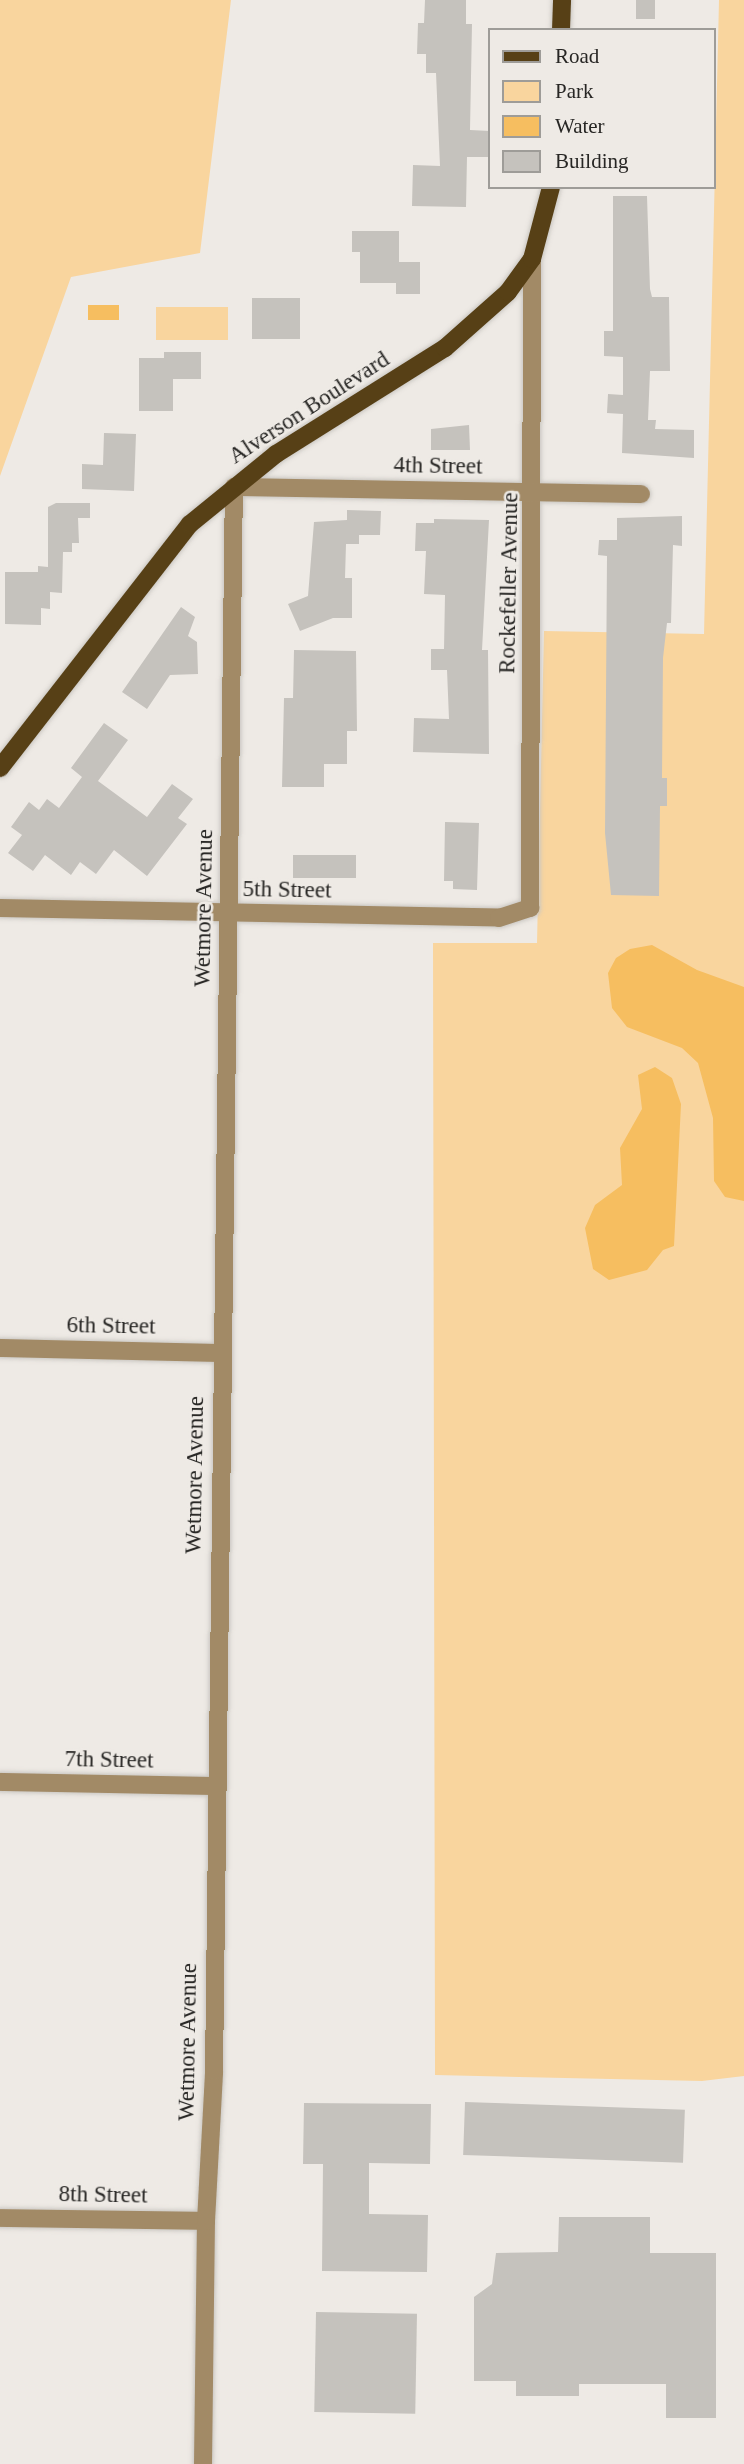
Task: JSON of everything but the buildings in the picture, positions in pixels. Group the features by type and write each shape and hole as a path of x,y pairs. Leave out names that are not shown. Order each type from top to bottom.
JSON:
{"main road":[{"path":"561,28 562,0"},
{"name":"Alverson Boulevard","path":"0,768 157,561 190,524 276,454 445,348 508,292 533,259 550,189"}],"street":[{"name":"Rockefeller Avenue","path":"530,908 535,492 533,259"},
{"name":"4th Street","path":"234,487 641,494"},
{"name":"Wetmore Avenue","path":"203,2464 206,2221 214,2071 234,487"},
{"name":"5th Street","path":"0,908 499,918 530,908"},
{"name":"6th Street","path":"0,1348 221,1353"},
{"name":"7th Street","path":"0,1782 217,1786"},
{"name":"8th Street","path":"0,2218 206,2221"}],"green space":[{"path":"0,0 231,0 200,253 71,277 0,476"},
{"path":"719,0 744,0 744,2076 702,2081 435,2075 433,943 537,943 544,631 704,634"},
{"path":"156,307 228,307 228,340 156,340"}],"water":[{"path":"88,305 119,305 119,320 88,320"},
{"path":"652,945 697,970 744,987 744,1201 725,1197 714,1181 713,1118 698,1063 682,1048 627,1027 612,1008 608,973 616,958 630,949"},
{"path":"655,1067 672,1078 681,1104 674,1246 663,1250 647,1270 609,1280 593,1269 585,1228 595,1205 622,1185 620,1148 642,1109 638,1075"}]}
